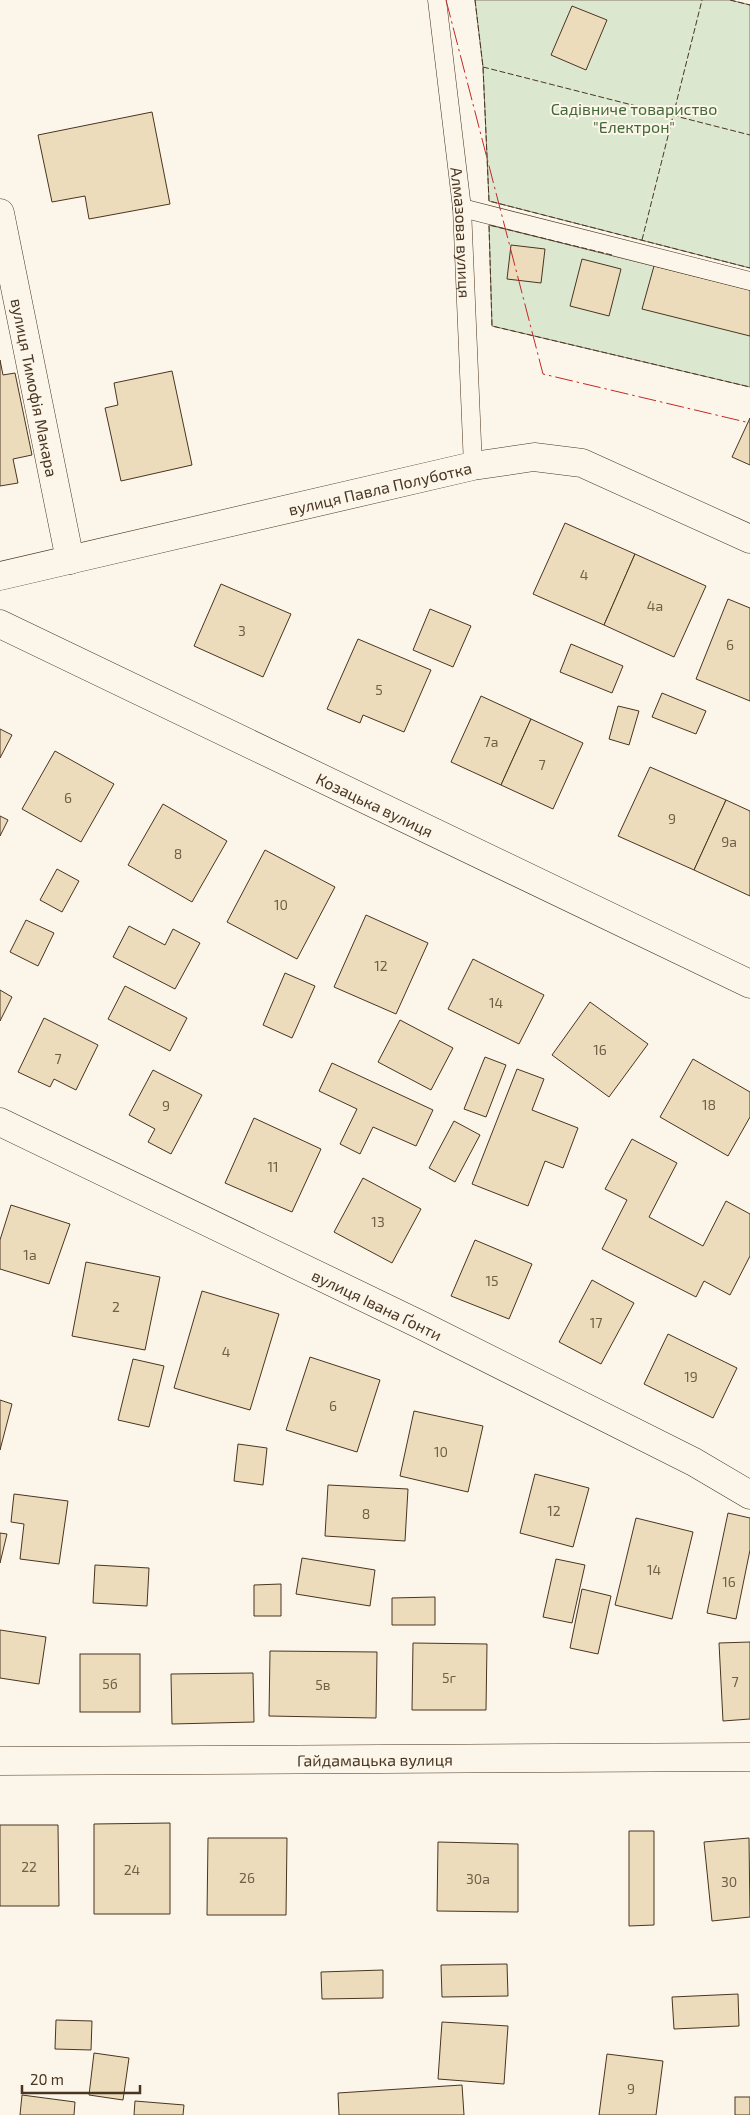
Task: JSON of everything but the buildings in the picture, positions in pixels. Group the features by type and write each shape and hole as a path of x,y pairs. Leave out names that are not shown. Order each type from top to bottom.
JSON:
{"street":[{"name":"вулиця Тимофія Макара","path":"0,213 70,560"},
{"name":"вулиця Павла Полуботка","path":"0,576 473,466 534,458 582,463 750,539"},
{"name":"Козацька вулиця","path":"0,624 750,984"},
{"name":"вулиця Івана Ґонти","path":"0,1122 447,1338 694,1462 750,1495"},
{"name":"Гайдамацька вулиця","path":"0,1761 750,1757"}],"lane":[{"name":"Алмазова вулиця","path":"437,0 462,208 473,466"},
{"path":"462,208 750,281"}],"green space":[{"name":"Садівниче товариство \"Електрон\"","path":"475,0 730,0 750,5 750,268 489,201 483,67"},
{"path":"489,225 750,290 750,387 492,326"}],"fence":[{"path":"475,0 483,67 489,201 750,268"},
{"path":"642,240 702,0"},
{"path":"730,0 750,5"},
{"path":"483,67 750,135"},
{"path":"612,255 489,225 492,326 750,387"}],"power":[{"path":"446,0 543,374 750,423"}]}
